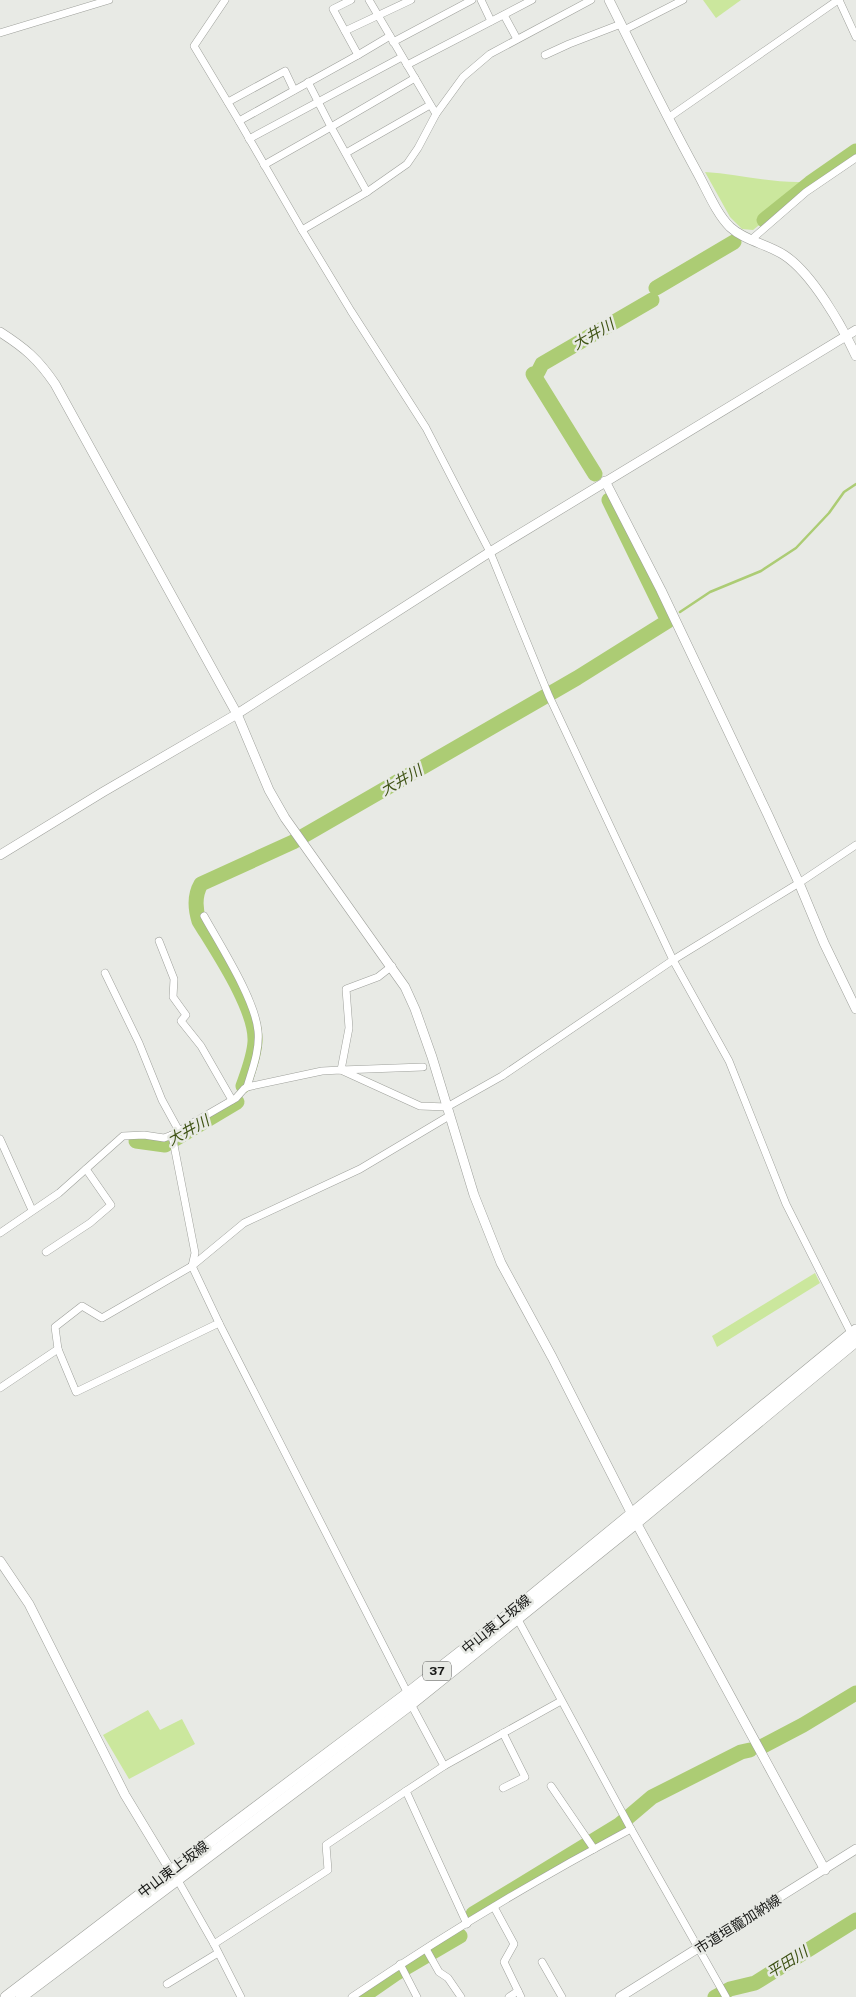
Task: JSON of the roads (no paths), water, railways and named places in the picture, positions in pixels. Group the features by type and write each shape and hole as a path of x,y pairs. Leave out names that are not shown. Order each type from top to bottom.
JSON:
{"main road":[{"name":"中山東上坂線","path":"6,1997 174,1875 409,1699 515,1615 855,1336"},
{"name":"中山東上坂線","path":"21,1997 174,1875"}],"street":[{"path":"0,33 109,0"},
{"path":"225,0 194,46 351,312 426,428 490,552 548,693 672,960 729,1061 786,1204 855,1336"},
{"path":"351,0 333,9 358,55"},
{"path":"369,0 436,114"},
{"path":"345,31 411,0"},
{"path":"238,121 458,3 472,0"},
{"path":"481,0 491,21"},
{"path":"407,65 532,0"},
{"path":"302,230 367,192 407,164 436,114 463,77 490,54 591,0"},
{"path":"609,0 668,118 718,210 730,227 742,236 784,255 807,275 846,336 856,356"},
{"path":"545,55 570,44 623,27 683,0"},
{"path":"668,118 838,0 856,37"},
{"path":"504,14 517,39"},
{"path":"249,139 402,57"},
{"path":"228,102 285,71 294,90"},
{"path":"264,165 414,78"},
{"path":"308,82 367,192"},
{"path":"346,153 430,105"},
{"path":"752,239 806,192 856,158"},
{"path":"0,855 237,714 490,552 856,330"},
{"path":"0,332 30,352 55,384 237,714 269,790 299,838 392,966 405,987 415,1009 474,1195 501,1263 556,1365 634,1518 825,1870"},
{"path":"605,481 661,590 799,883 824,944 856,1008"},
{"path":"219,1323 76,1392 58,1349 55,1327 82,1306 102,1318 192,1266 244,1223 360,1169 502,1076 672,960 799,883 856,845"},
{"path":"204,916 254,1011 258,1032 255,1060 247,1087"},
{"path":"159,941 174,979 173,997 186,1015 181,1021 201,1046 232,1100"},
{"path":"342,1070 350,1028 346,988 378,977 392,966"},
{"path":"104,973 139,1043 175,1137 195,1253 192,1266 219,1323 444,1766"},
{"path":"0,1233 60,1193 123,1136 175,1137 232,1100 247,1087 322,1071 423,1066"},
{"path":"342,1070 420,1106 448,1112"},
{"path":"0,1139 32,1210"},
{"path":"46,1252 90,1223 111,1205 86,1168"},
{"path":"0,1388 58,1349"},
{"path":"0,1562 29,1604 125,1795 214,1944 241,1997"},
{"path":"515,1615 631,1829 724,1994"},
{"path":"214,1944 328,1870 326,1845 444,1766 562,1700"},
{"path":"503,1788 525,1777 504,1733"},
{"path":"552,1786 592,1845"},
{"path":"406,1791 467,1924"},
{"path":"353,1997 400,1964 494,1908 592,1845 631,1829"},
{"name":"市道垣籠加納線","path":"620,1997 856,1849"},
{"path":"494,1908 514,1944 504,1962 520,1994 509,1997"},
{"path":"426,1949 439,1972 448,1978 461,1997"},
{"path":"167,1984 218,1953"},
{"path":"542,1962 562,1997"},
{"path":"400,1964 417,1997"}],"waterway":[{"name":"大井川","path":"764,220 810,183 856,151"},
{"name":"大井川","path":"656,288 734,242"},
{"name":"大井川","path":"538,372 542,364 652,300"},
{"name":"大井川","path":"533,374 595,474"},
{"path":"680,612 710,592 761,571 796,548 829,513 844,492 856,484"},
{"name":"大井川","path":"243,1086 253,1053 255,1042 254,1028 243,997 199,921 196,902 201,884 293,842 577,678 668,621 609,500"},
{"name":"大井川","path":"136,1141 165,1145 237,1102"},
{"path":"763,1746 803,1725 856,1693"},
{"path":"473,1914 619,1825 652,1797 741,1752 750,1750"},
{"name":"平田川","path":"715,1997 730,1989 755,1983 856,1920"},
{"path":"362,1997 395,1974 460,1936"}]}
